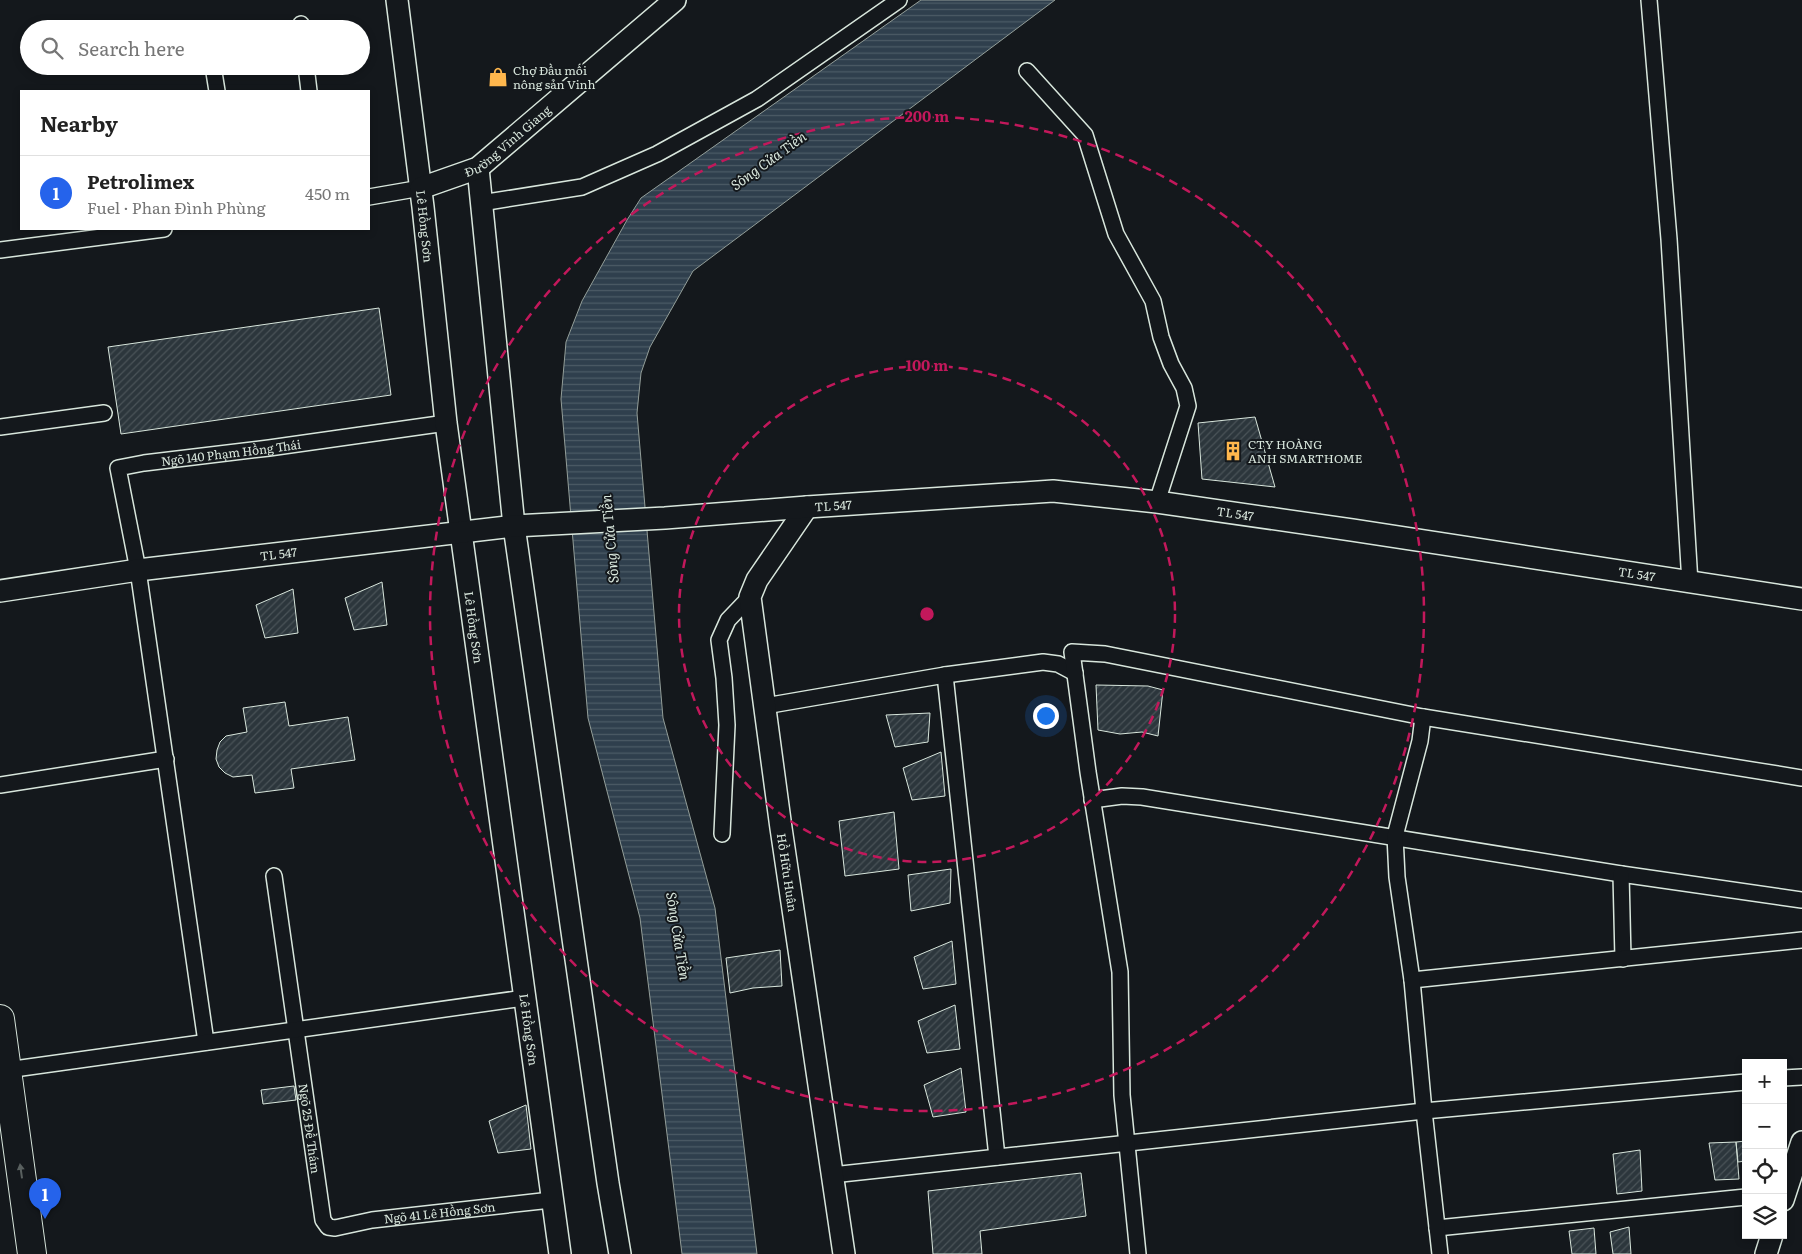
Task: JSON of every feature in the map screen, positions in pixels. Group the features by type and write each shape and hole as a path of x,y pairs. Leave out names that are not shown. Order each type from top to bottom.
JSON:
{"highway":[{"path":"0,1019 32,1254"}],"street":[{"name":"Lê Hồng Sơn","path":"397,0 446,423 560,1254"},
{"name":"Đường Vĩnh Giang","path":"420,188 478,168 675,0"},
{"path":"481,204 582,187 657,154 757,99 899,0"},
{"path":"1649,0 1669,239 1690,583"},
{"path":"1028,71 1085,135 1116,234 1153,301 1161,337 1184,388 1188,406 1157,502"},
{"path":"214,75 217,90"},
{"path":"307,75 309,90"},
{"path":"478,168 514,526 608,1183 620,1254"},
{"path":"370,197 420,188"},
{"path":"0,250 156,230"},
{"path":"0,427 104,412"},
{"name":"Ngõ 140 Phạm Hồng Thái","path":"138,570 118,468 446,423"},
{"name":"TL 547","path":"0,592 138,570 514,526 665,518 1053,491 1157,502 1352,530 1802,599"},
{"path":"722,834 727,725 720,640 728,620 750,597 757,580 807,507"},
{"path":"138,570 206,1042"},
{"name":"Hồ Hữu Huân","path":"750,597 781,828 844,1254"},
{"path":"1138,1254 1122,1095 1120,972 1092,800 1072,652 1105,654 1423,717 1802,778"},
{"path":"765,706 945,675 1043,662 1058,664 1075,673"},
{"path":"945,675 997,1157"},
{"path":"1423,717 1420,741 1395,836 1397,877 1412,980 1440,1254"},
{"path":"0,785 166,759"},
{"path":"1092,800 1122,796 1142,796 1621,874 1802,900"},
{"path":"1621,874 1623,959"},
{"name":"Ngõ 25 Đề Thám","path":"274,876 323,1220 328,1227"},
{"path":"1412,980 1802,940"},
{"path":"7,1070 524,998"},
{"path":"1787,1078 1802,1076"},
{"path":"832,1175 1424,1111 1742,1082"},
{"path":"1785,1194 1802,1142"},
{"path":"1438,1228 1742,1197"},
{"name":"Ngõ 41 Lê Hồng Sơn","path":"328,1227 335,1228 372,1220 552,1200"},
{"path":"1766,1254 1771,1239"}],"water":[{"name":"Sông Cửa Tiền","path":"921,0 1055,0 693,271 650,347 641,373 637,413 663,718 715,908 757,1254 682,1254 640,918 588,718 561,399 566,342 582,301 641,198"}],"building":[{"path":"379,308 391,395 121,434 108,347"},
{"name":"CTY HOÀNG ANH SMARTHOME","path":"1255,417 1275,487 1202,479 1198,423"},
{"path":"382,582 387,625 354,630 345,598"},
{"path":"293,589 298,633 265,638 256,605"},
{"path":"1096,685 1148,686 1163,690 1158,736 1142,732 1120,734 1098,730"},
{"path":"285,702 289,726 348,717 355,760 291,769 294,788 255,793 252,775 233,777 219,767 216,759 217,750 220,742 226,736 247,732 243,708"},
{"path":"930,713 928,742 895,747 886,715"},
{"path":"941,752 945,796 912,800 903,768"},
{"path":"894,812 899,869 845,876 839,821"},
{"path":"951,869 950,903 911,911 908,875"},
{"path":"952,941 956,984 923,989 914,957"},
{"path":"780,950 782,986 753,988 730,993 726,958"},
{"path":"955,1005 960,1049 927,1053 918,1021"},
{"path":"961,1068 966,1112 933,1117 924,1085"},
{"path":"294,1086 296,1100 263,1104 261,1090"},
{"path":"526,1105 531,1149 498,1153 489,1121"},
{"path":"1742,1141 1742,1162 1738,1162 1736,1142"},
{"path":"1736,1142 1739,1179 1715,1180 1709,1143"},
{"path":"1640,1150 1642,1191 1617,1194 1613,1154"},
{"path":"1081,1173 1086,1216 980,1231 982,1254 933,1254 928,1191"},
{"path":"1629,1227 1631,1254 1613,1254 1610,1232"},
{"path":"1594,1228 1596,1254 1572,1254 1569,1231"}],"place":[{"name":"Chợ Đầu mối nông sản Vinh","path":"498,77"},
{"name":"CTY HOÀNG ANH SMARTHOME","path":"1233,451"},
{"name":"Petrolimex","path":"45,1219"}]}
